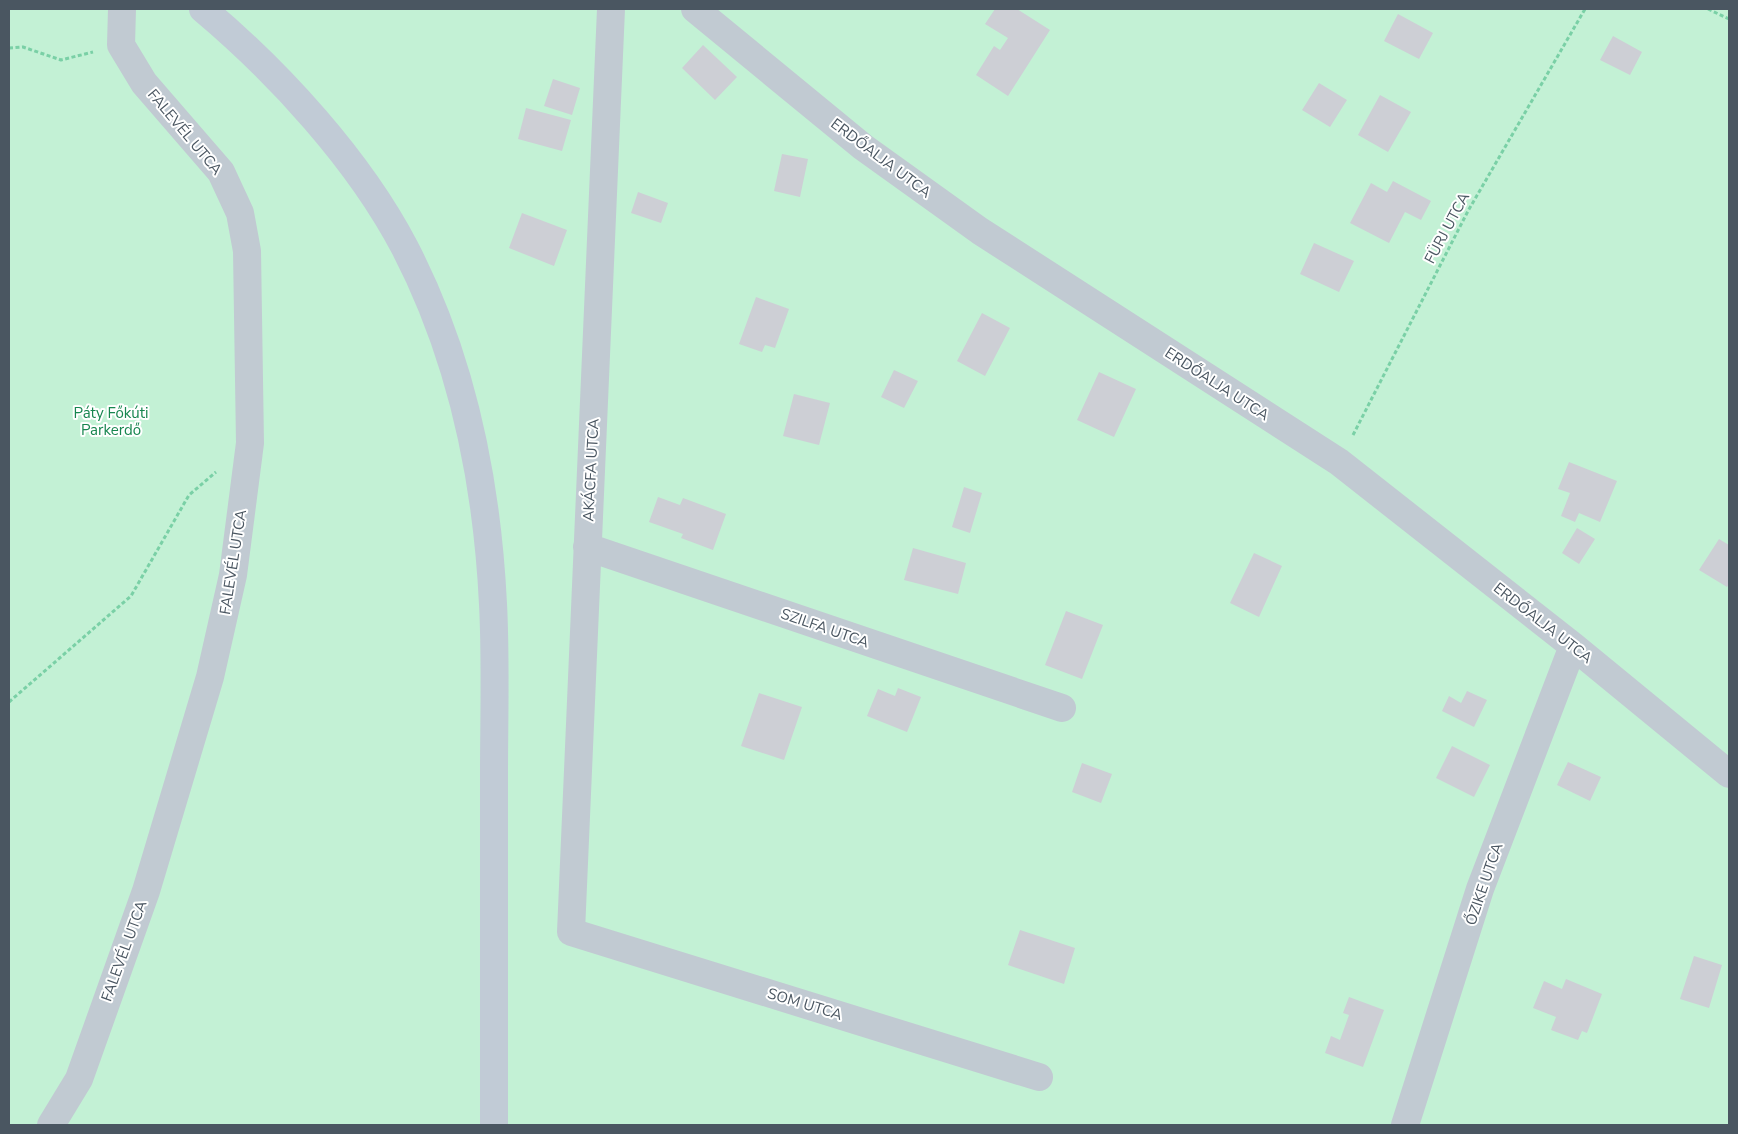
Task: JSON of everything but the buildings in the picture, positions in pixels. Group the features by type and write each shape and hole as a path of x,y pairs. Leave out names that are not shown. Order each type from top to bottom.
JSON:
{"main road":[{"path":"203,9 294,96 362,178 405,248 440,329 458,377 472,433 494,605 494,1125"}],"street":[{"path":"121,45 122,9"},
{"name":"AKÁCFA UTCA","path":"571,932 612,9"},
{"name":"ERDŐALJA UTCA","path":"695,9 863,147 980,231 1339,462 1573,646 1729,774"},
{"name":"FALEVÉL UTCA","path":"51,1125 79,1079 146,891 210,677 233,575 250,443 247,251 240,213 221,172 144,83 121,45"},
{"name":"SZILFA UTCA","path":"587,547 1062,708"},
{"name":"ŐZIKE UTCA","path":"1405,1125 1480,889 1573,646"},
{"name":"SOM UTCA","path":"571,932 1039,1077"}],"path":[{"name":"FÜRJ UTCA","path":"1339,462 1468,211 1586,9"},
{"path":"1708,9 1729,19"},
{"path":"9,48 23,47 61,60 121,45"},
{"path":"9,702 131,596 189,495 250,443"}],"green space":[{"name":"Páty Főkúti Parkerdő","path":"9,9 1729,9 1729,1125 9,1125"}]}
